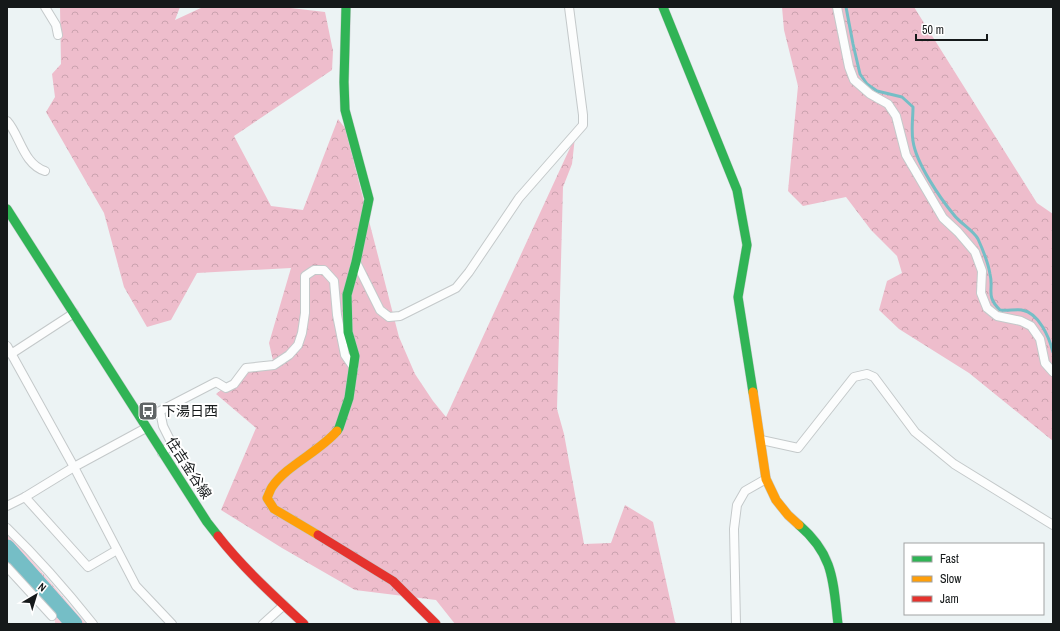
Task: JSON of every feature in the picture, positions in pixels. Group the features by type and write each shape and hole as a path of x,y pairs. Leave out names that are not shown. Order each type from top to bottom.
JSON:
{"street":[{"path":"45,7 56,25 58,35"},
{"path":"346,7 344,82 345,110 369,199 356,262 347,295 348,332 355,356 350,398 339,428 329,440 282,476 272,487 267,498 274,509 393,581 436,624"},
{"path":"356,262 380,310 389,317 400,316 456,288 469,272 519,198 583,125 569,7"},
{"path":"663,7 737,190 747,245 738,297 766,479 776,500 788,515 812,536 825,556 832,574 838,624"},
{"path":"837,7 849,67 854,80 870,94 888,104 896,116 906,155 917,174 943,218 958,232 975,252 982,271 981,293 987,308 997,316 1021,321 1031,326 1040,340 1045,363 1053,372"},
{"path":"7,120 30,162 39,169 45,171"},
{"name":"住吉金谷線","path":"7,209 207,522 230,553 304,624"},
{"path":"162,453 172,444 163,426 160,411 216,382 226,388 234,384 246,368 274,365 289,355 298,345 302,333 305,313 305,276 314,270 324,270 334,281 337,315 345,355 354,368"},
{"path":"74,313 9,350 74,467 136,586 172,624"},
{"path":"761,440 798,448 854,377 867,374 874,377 915,432 954,464 1053,525"},
{"path":"7,506 25,497 74,467 146,428"},
{"path":"736,624 734,529 737,505 745,491 766,479"},
{"path":"25,497 88,567 117,550"},
{"path":"7,528 33,553 60,583 93,624"},
{"path":"7,567 52,616"},
{"path":"263,624 284,605"}],"green space":[{"path":"60,7 180,7 175,20 203,7 282,7 325,12 333,51 332,70 234,136 271,206 303,210 338,119 345,128 399,337 415,374 446,417 575,137 572,164 563,187 557,409 564,434 584,544 611,543 625,505 653,522 675,622 678,624 455,624 436,600 355,590 282,548 221,510 256,428 216,394 242,373 274,365 269,343 291,268 197,273 171,320 147,327 124,287 104,213 46,112 55,97 52,74 61,64"},
{"path":"782,7 914,7 1037,203 1053,214 1053,441 969,373 899,329 879,310 887,281 902,273 897,256 871,230 846,197 803,206 788,191 798,86 784,30"},
{"path":"7,535 23,550 86,624 55,624 55,621 7,565"}],"waterway":[{"path":"846,7 860,74 867,84 877,91 902,97 913,107 912,137 915,150 929,180 948,208 978,239 989,270 991,280 991,296 995,305 1000,310 1022,310 1033,316 1046,333 1053,352"},
{"path":"7,548 74,624"}],"traffic: fast":[{"path":"337,431 349,398 355,356 348,332 347,295 356,262 369,199 345,110 344,82 346,7"},
{"path":"663,7 737,190 747,245 738,297 753,392"},
{"path":"7,209 207,522 218,536"},
{"path":"799,525 811,536 819,547 830,570 835,595 838,624"}],"traffic: slow":[{"path":"753,392 766,479 776,500 788,515 799,525"},
{"path":"318,535 274,509 267,498 271,488 278,479 294,465 330,439 337,431"}],"traffic: jam":[{"path":"318,535 393,581 436,624"},
{"path":"218,536 248,571 304,624"}],"place":[{"name":"下湯日西","path":"148,411"}]}
